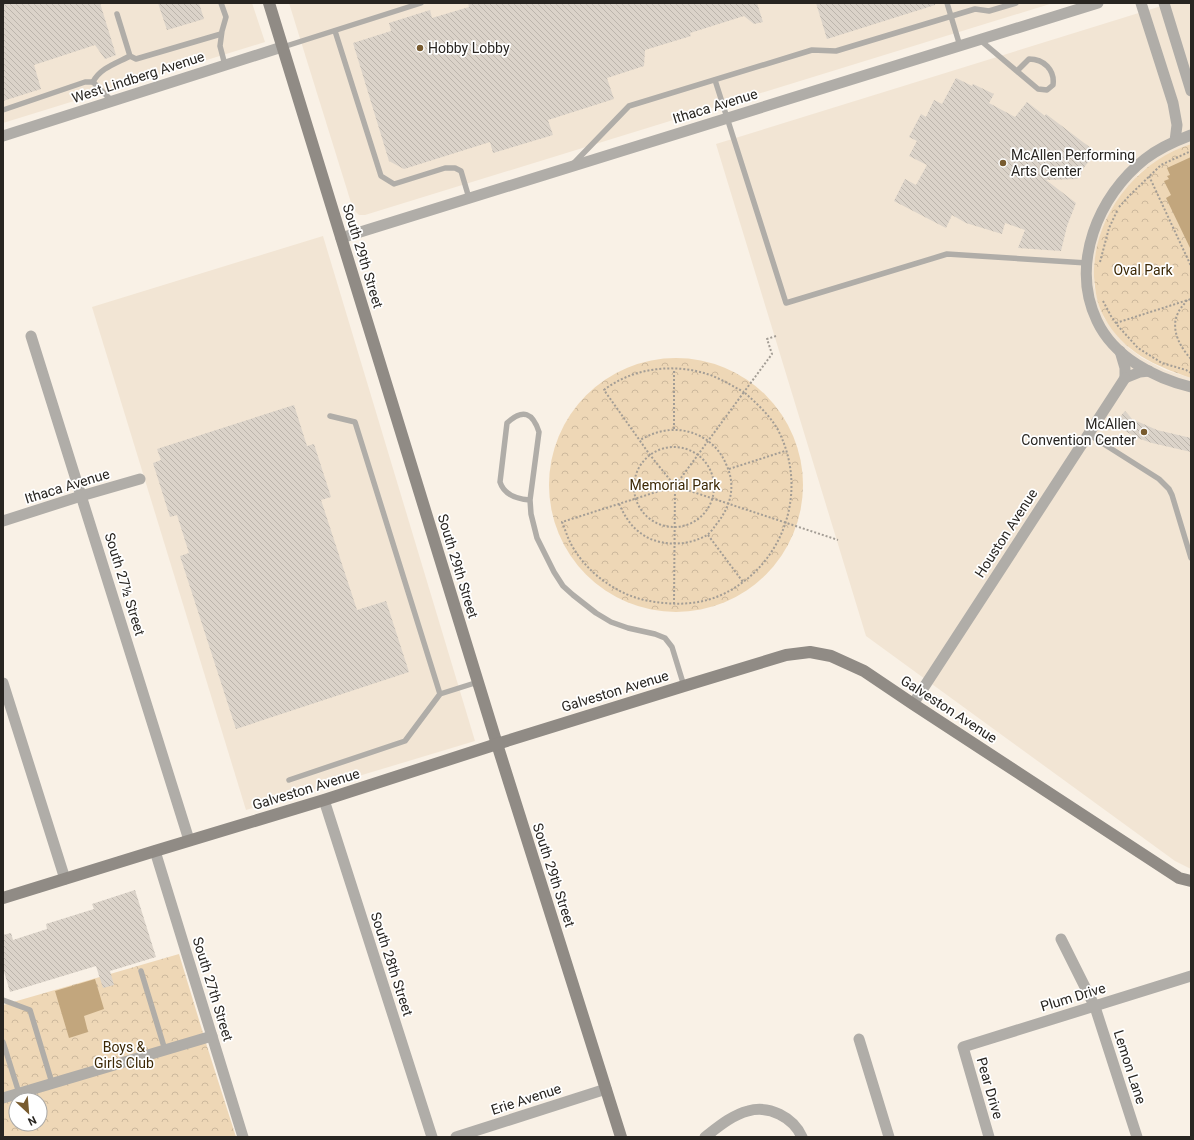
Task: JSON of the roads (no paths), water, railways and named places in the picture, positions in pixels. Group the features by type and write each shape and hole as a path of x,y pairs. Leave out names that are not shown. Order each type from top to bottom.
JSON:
{"street":[{"name":"South 29th Street","path":"269,3 497,744 621,1137"},
{"name":"Ithaca Avenue","path":"341,238 1098,3"},
{"path":"1141,3 1173,103 1177,125 1175,141"},
{"path":"1164,3 1191,92"},
{"name":"West Lindberg Avenue","path":"3,136 282,47"},
{"path":"1191,135 1175,141 1145,159 1121,182 1111,196 1097,223 1086,263 1088,293 1092,308 1105,333 1120,350 1149,371 1166,380 1191,388"},
{"name":"South 27½ Street","path":"31,336 189,840"},
{"path":"1120,350 1125,368 1125,378 1140,372 1149,371"},
{"name":"Houston Avenue","path":"913,704 1125,378"},
{"name":"Ithaca Avenue","path":"3,521 140,479"},
{"name":"Galveston Avenue","path":"3,898 154,850 324,800 684,686 786,655 810,652 831,656 864,671 1178,878 1191,881"},
{"path":"3,683 65,879"},
{"name":"South 28th Street","path":"324,800 432,1137"},
{"name":"South 27th Street","path":"154,850 243,1137"},
{"name":"Lemon Lane","path":"1062,939 1095,1007 1137,1137"},
{"name":"Plum Drive","path":"963,1047 1191,976"},
{"path":"22,1092 212,1036"},
{"path":"859,1039 889,1137"},
{"name":"Pear Drive","path":"963,1047 989,1137"},
{"name":"Erie Avenue","path":"456,1137 606,1089"},
{"path":"705,1137 728,1119 748,1110 769,1110 780,1114 793,1123 802,1137"}],"lane":[{"path":"221,3 226,18 221,34 220,46 225,65"},
{"path":"282,47 422,3"},
{"path":"947,3 960,46"},
{"path":"570,167 629,106 812,50 836,51 975,9 989,11 1016,3"},
{"path":"117,14 130,56 136,59 221,34"},
{"path":"335,30 381,176 394,184 445,168 455,168 462,171 469,198"},
{"path":"980,40 1038,89 1047,90 1053,85 1054,78 1050,69 1037,59 1029,59 1017,71"},
{"path":"93,82 96,75 109,66 130,56"},
{"path":"715,80 786,304 946,254 1086,263"},
{"path":"3,110 85,82 93,82 112,101"},
{"path":"530,500 519,499 510,494 502,488 500,482 508,423 514,417 523,415 531,416 536,421 539,432 530,500 531,514 537,538 554,572 563,586 584,604 611,622 665,638 672,648 684,686"},
{"path":"330,416 355,422 440,694"},
{"path":"1088,434 1159,479 1169,489 1191,558"},
{"path":"289,780 405,741 440,694 479,682"},
{"path":"141,971 165,1050"},
{"path":"3,1000 30,1010 52,1083"},
{"path":"3,1042 19,1092"}],"place":[{"name":"Hobby Lobby","path":"420,48"},
{"name":"McAllen Performing Arts Center","path":"1003,163"},
{"name":"McAllen Convention Center","path":"1144,432"}],"park label":[{"name":"Oval Park","path":"1143,270"},
{"name":"Memorial Park","path":"675,485"},
{"name":"Boys & Girls Club","path":"124,1056"}]}
